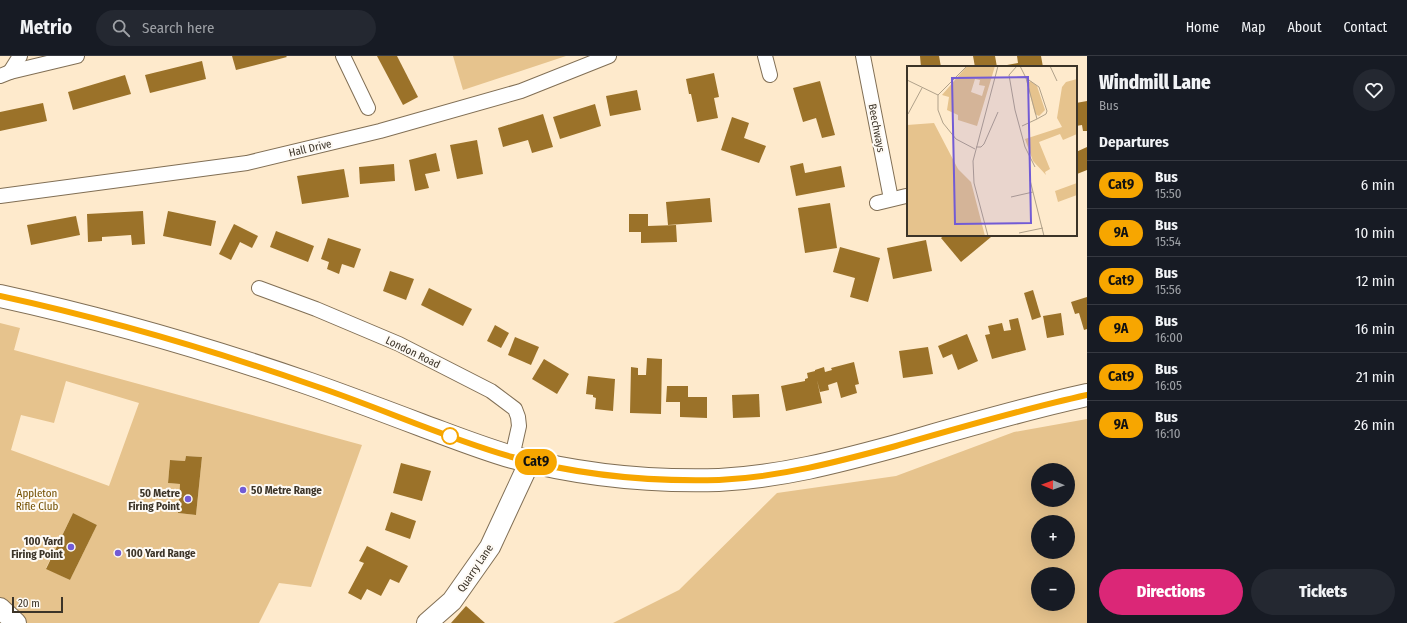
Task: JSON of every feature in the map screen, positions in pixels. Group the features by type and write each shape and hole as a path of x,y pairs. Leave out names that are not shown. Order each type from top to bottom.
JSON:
{"highway":[{"path":"0,296 55,308 258,366 349,397 476,446 521,459 570,470 623,477 686,480 749,478 811,468 1087,395"}],"street":[{"path":"5,74 20,56"},
{"path":"5,74 77,56"},
{"path":"343,56 368,108"},
{"name":"Hall Drive","path":"0,196 247,163 380,131 521,91 609,56"},
{"path":"767,56 770,75"},
{"name":"Beechways","path":"863,56 891,199"},
{"path":"877,202 906,196"},
{"name":"London Road","path":"259,288 316,309 399,344 491,391 515,409 518,417 521,459"},
{"name":"Quarry Lane","path":"427,623 452,601 490,548 521,459"},
{"path":"0,608 16,623"}],"green space":[{"path":"453,56 566,56 463,90"},
{"name":"Appleton Rifle Club","path":"0,323 20,328 14,350 362,445 311,587 279,583 259,623 20,623 0,608","holes":["66,381 139,403 109,486 11,450 21,415 54,423","186,456 202,457 196,515 178,513 180,484 168,483 170,460 185,461","73,513 97,525 70,580 46,568"]},
{"path":"1087,419 1087,623 613,623 679,590 777,493 896,476 1014,432"}],"building":[{"path":"232,56 286,56 287,57 236,70"},
{"path":"377,56 397,56 418,97 403,105"},
{"path":"920,56 939,56 941,66 921,66"},
{"path":"973,56 995,56 997,66 975,66"},
{"path":"1017,56 1041,56 1043,66 1007,65 1018,63"},
{"path":"202,61 206,79 150,93 145,75"},
{"path":"714,73 719,97 714,98 718,118 697,122 686,79"},
{"path":"125,75 131,94 73,110 68,92"},
{"path":"820,81 835,135 822,138 816,118 803,122 793,88"},
{"path":"637,90 641,110 610,116 606,96"},
{"path":"1087,101 1087,131 1083,131 1082,125 1077,126 1077,103"},
{"path":"43,103 47,121 0,131 0,112"},
{"path":"595,104 601,126 560,139 553,117"},
{"path":"543,114 553,147 532,153 528,140 503,147 498,128"},
{"path":"732,117 749,123 744,138 766,146 759,163 721,150"},
{"path":"477,140 483,174 457,179 450,145"},
{"path":"1087,147 1087,170 1077,174 1077,152"},
{"path":"436,153 440,171 425,174 429,188 415,191 409,160"},
{"path":"803,163 805,173 841,166 845,187 796,196 790,166"},
{"path":"394,164 395,181 360,184 359,167"},
{"path":"344,169 349,197 302,204 297,176"},
{"path":"710,198 712,222 668,225 666,202"},
{"path":"830,203 837,248 805,253 798,208"},
{"path":"143,211 145,244 132,245 131,235 102,237 102,241 88,242 87,214"},
{"path":"168,211 216,221 211,246 163,236"},
{"path":"629,214 648,214 648,226 676,225 677,242 641,243 641,232 629,232"},
{"path":"76,216 80,235 31,245 27,225"},
{"path":"234,224 258,236 252,248 240,242 231,260 219,254"},
{"path":"276,231 314,246 308,262 270,247"},
{"path":"944,236 991,237 961,262 941,238"},
{"path":"328,238 361,249 354,268 342,264 339,274 327,269 329,262 321,259"},
{"path":"926,240 932,271 893,279 887,248"},
{"path":"840,247 880,258 868,302 850,297 855,278 833,272"},
{"path":"390,271 414,279 406,300 383,291"},
{"path":"429,288 472,309 463,326 421,305"},
{"path":"1033,290 1041,317 1032,320 1024,293"},
{"path":"1087,297 1087,329 1084,330 1079,313 1075,314 1071,302"},
{"path":"1061,313 1064,335 1047,338 1043,316"},
{"path":"1018,318 1026,350 992,359 985,335 990,334 988,326 1002,323 1004,331 1011,330 1009,320"},
{"path":"495,325 509,333 501,348 487,341"},
{"path":"967,334 978,361 958,370 952,354 943,358 938,346"},
{"path":"515,337 539,347 531,365 508,355"},
{"path":"928,347 933,374 903,378 899,351"},
{"path":"647,358 662,359 661,414 630,413 631,367 638,368 638,375 646,375"},
{"path":"544,359 569,374 557,394 532,379"},
{"path":"854,362 859,384 855,385 857,393 841,398 837,382 828,385 829,390 820,392 817,380 822,403 786,411 781,386 805,381 805,379 808,378 807,373 824,367 825,372 832,370 831,368"},
{"path":"588,376 615,379 613,411 595,409 596,398 593,397 593,395 586,394"},
{"path":"667,386 688,386 688,397 707,397 707,418 680,417 680,402 666,402"},
{"path":"759,394 760,417 733,418 732,395"},
{"name":"50 Metre Firing Point","path":"186,456 202,457 196,515 178,513 180,484 168,483 170,460 185,461"},
{"path":"401,463 431,471 422,501 393,493"},
{"path":"391,512 416,521 410,539 385,530"},
{"name":"100 Yard Firing Point","path":"73,513 97,525 70,580 46,569"},
{"path":"367,546 408,566 399,583 390,579 381,596 367,589 361,600 348,593 364,563 359,561"},
{"path":"466,606 485,623 451,623"}],"bus line":[{"name":"Cat9","path":"0,296 55,308 258,366 349,397 476,446 570,470 623,477 718,480 780,474 811,468 1087,395"}],"place":[{"name":"50 Metre Range","path":"243,490"},
{"name":"50 Metre Firing Point","path":"188,499"},
{"name":"100 Yard Firing Point","path":"71,547"},
{"name":"100 Yard Range","path":"118,553"}]}
